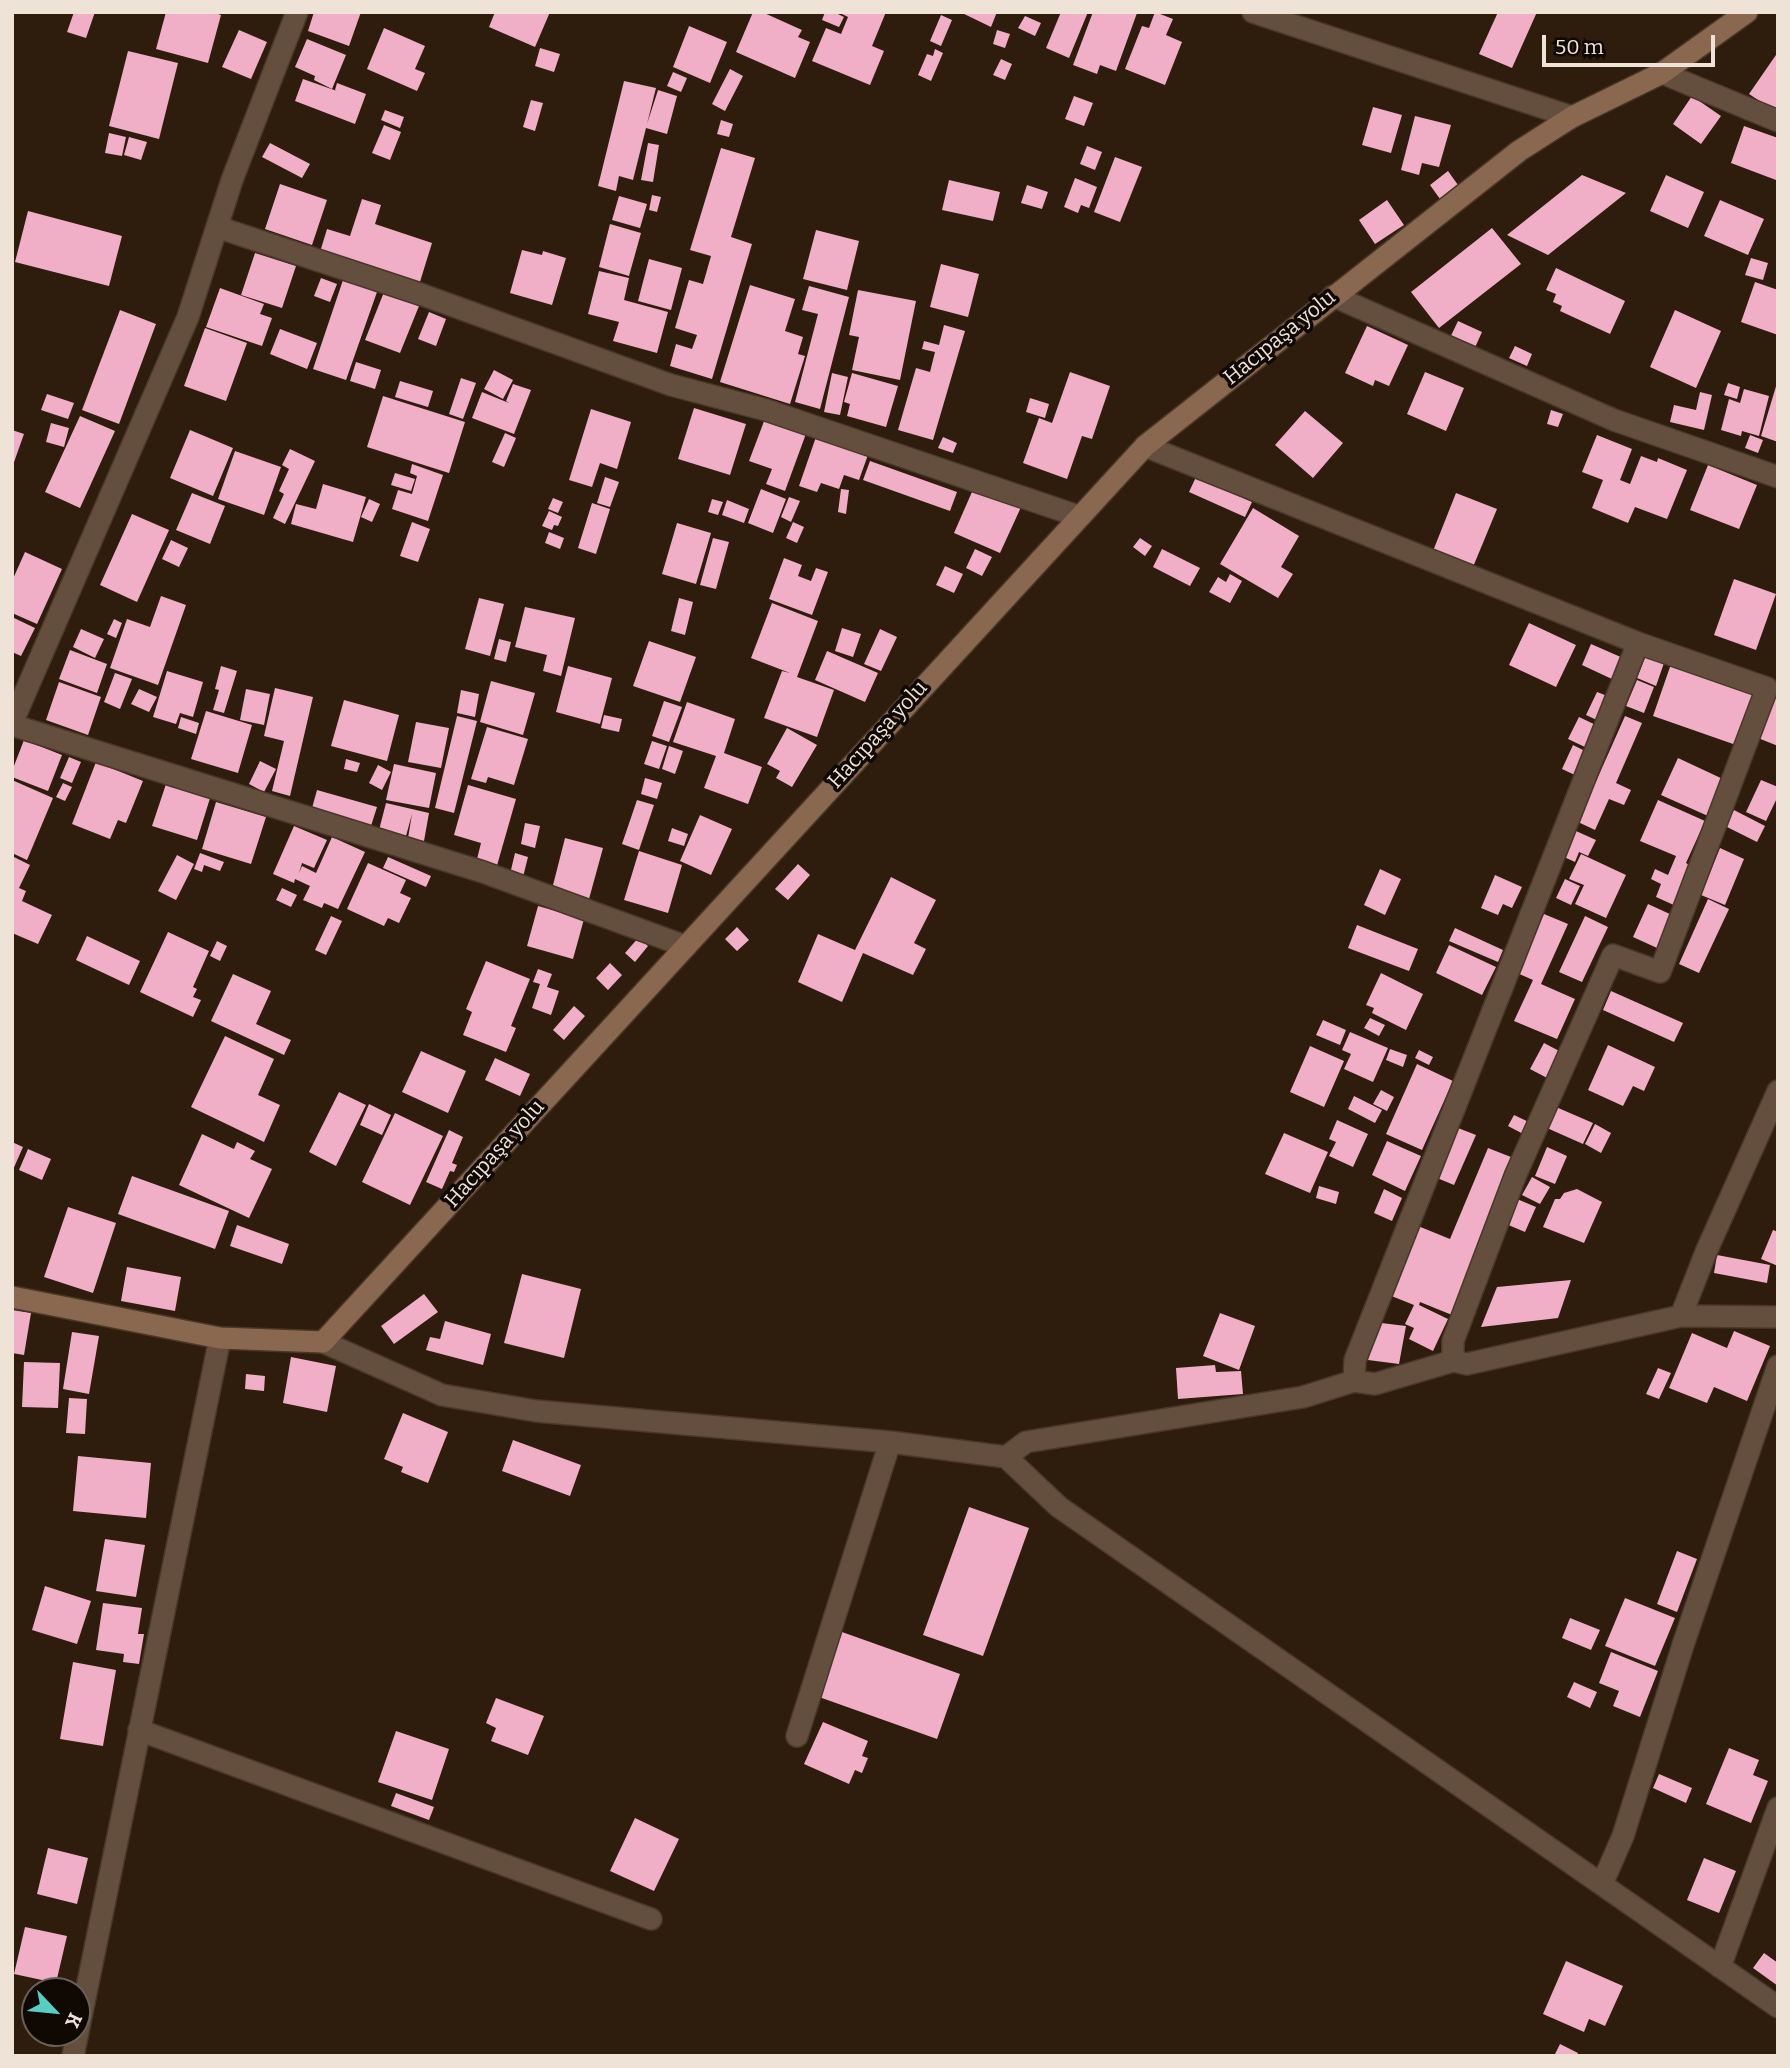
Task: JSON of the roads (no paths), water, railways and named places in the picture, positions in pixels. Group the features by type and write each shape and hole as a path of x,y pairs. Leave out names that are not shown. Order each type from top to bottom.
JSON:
{"main road":[{"name":"Hacıpaşa yolu","path":"323,1342 1145,446 1519,150 1572,117 1662,72 1746,12"},
{"path":"12,1297 220,1338 323,1342"}],"street":[{"path":"297,12 232,180 188,317 12,724 483,872 685,946"},
{"path":"1253,12 1572,117"},
{"path":"1662,72 1778,121"},
{"path":"217,227 423,295 671,385 766,410 1078,516"},
{"path":"1333,296 1614,420 1778,477"},
{"path":"1145,446 1638,643 1767,688 1660,972 1613,955 1516,1174 1453,1340 1453,1361"},
{"path":"1354,1381 1355,1360 1638,643"},
{"path":"1681,1316 1706,1252 1778,1091"},
{"path":"1006,1457 1026,1442 1303,1397 1354,1381 1375,1384 1453,1361 1468,1364 1681,1316 1778,1317"},
{"path":"73,2056 220,1338"},
{"path":"323,1342 442,1395 536,1411 890,1442 1006,1457 1059,1507 1778,2007"},
{"path":"1602,1884 1623,1836 1683,1645 1778,1366"},
{"path":"797,1736 890,1442"},
{"path":"139,1730 651,1919"},
{"path":"1720,1967 1778,1808"}]}
